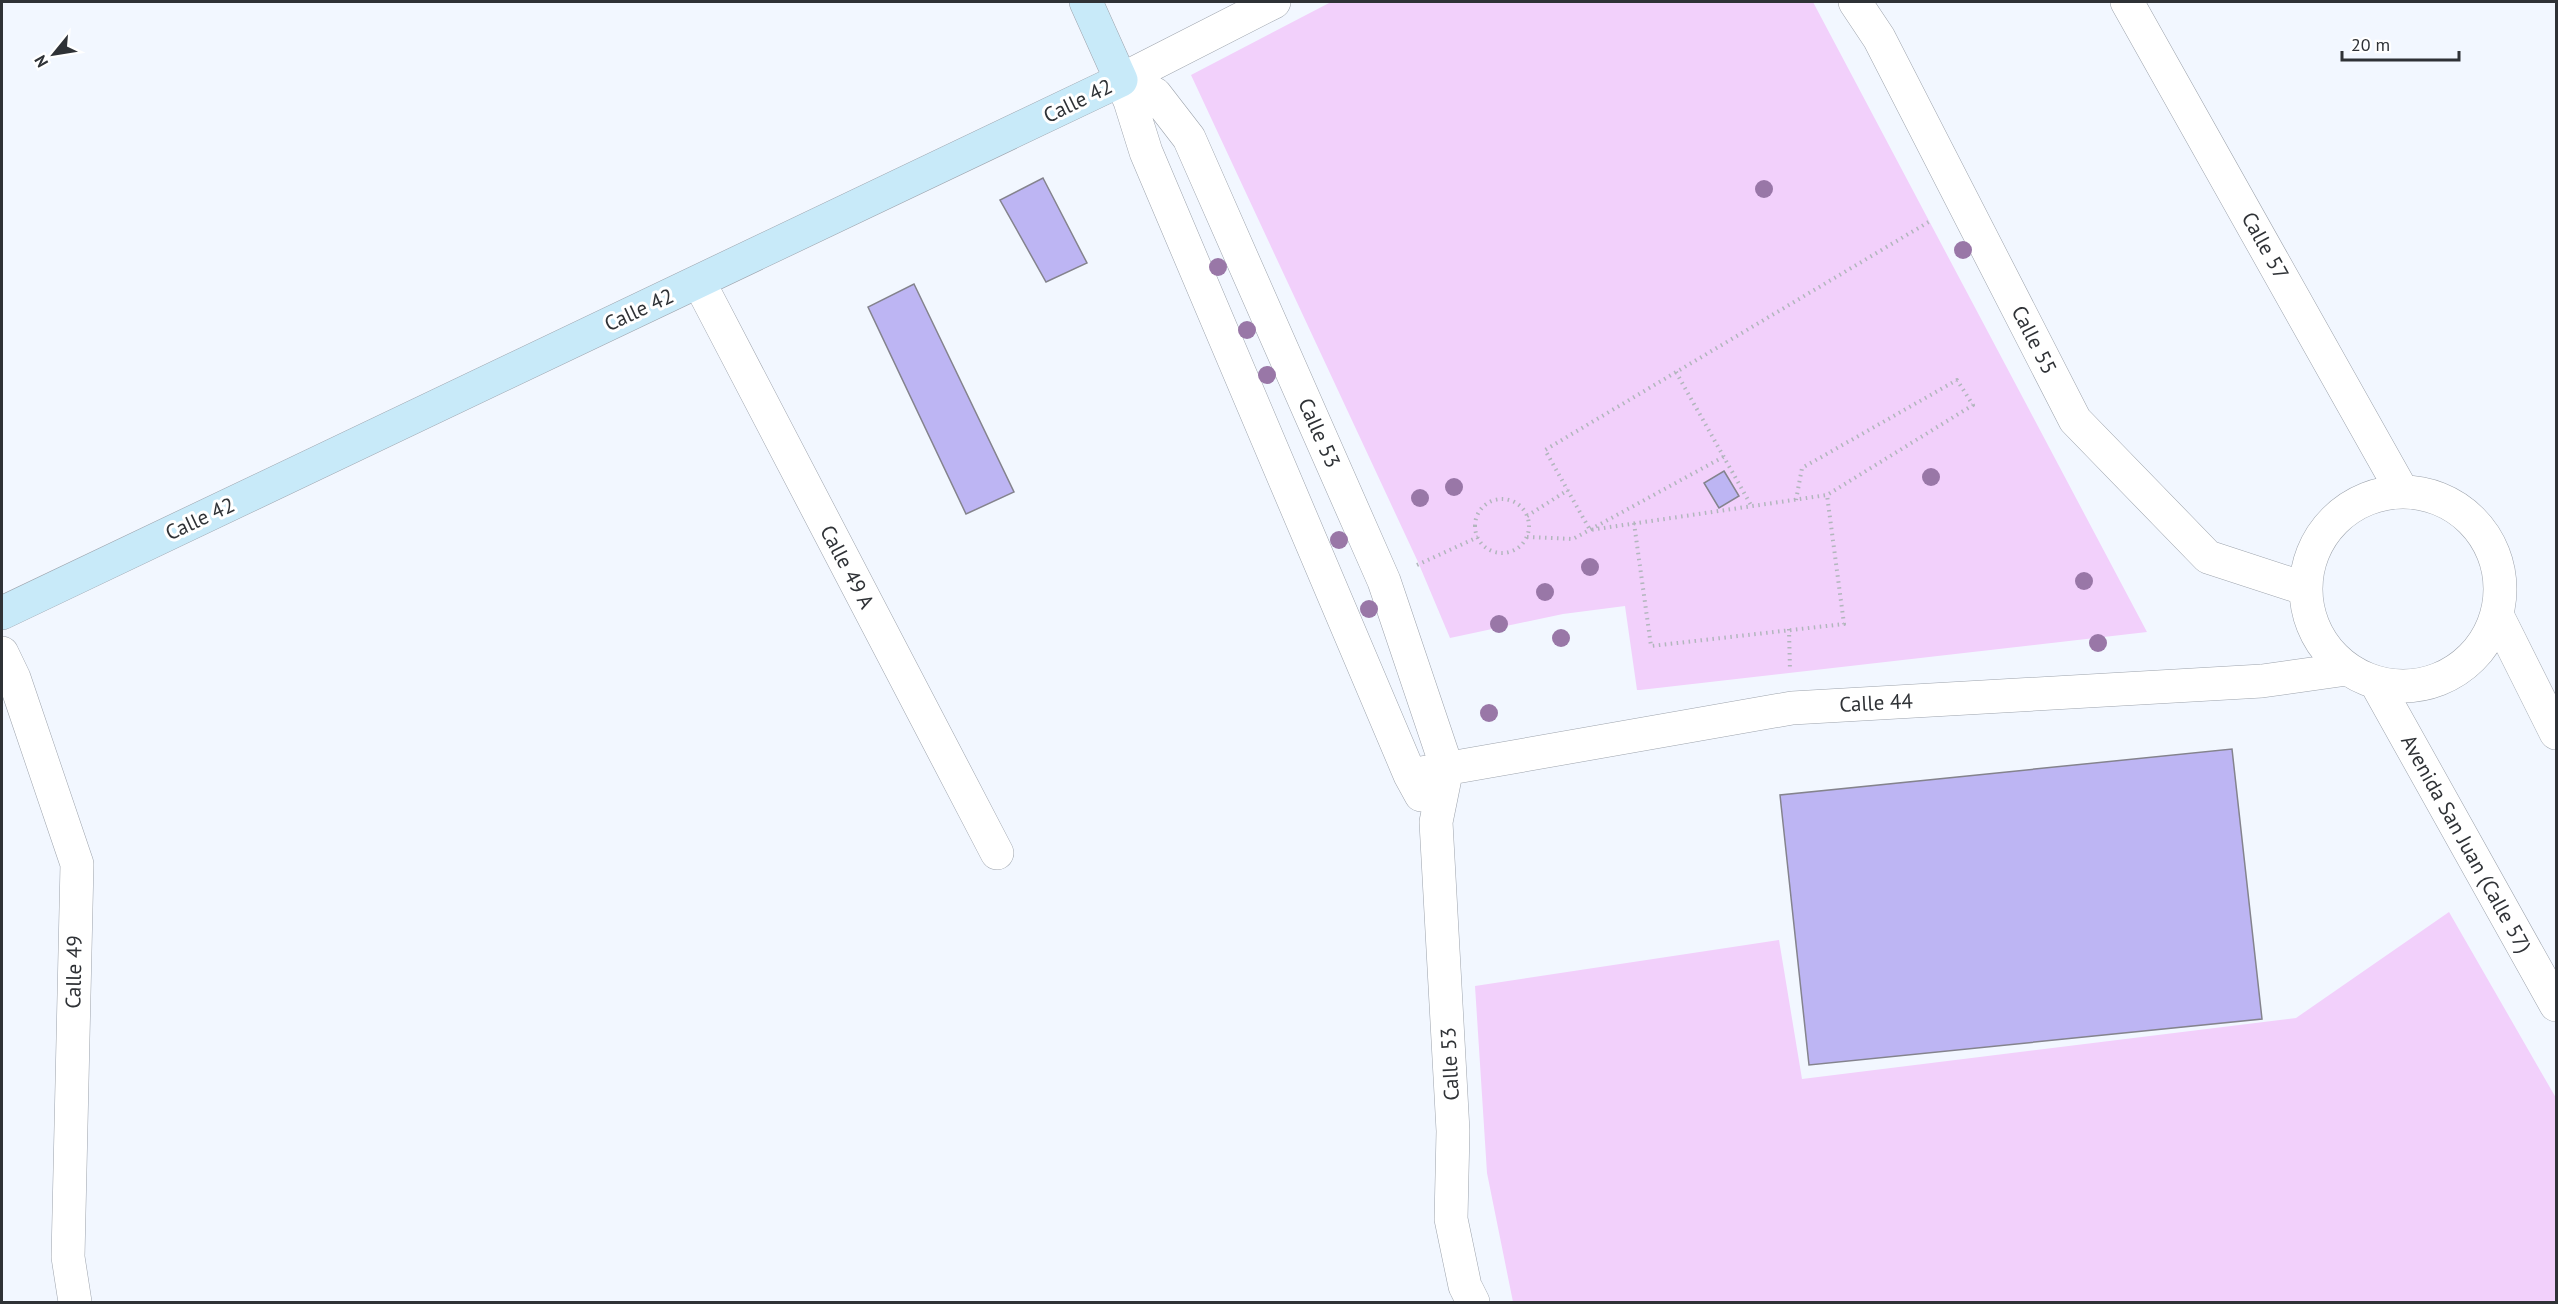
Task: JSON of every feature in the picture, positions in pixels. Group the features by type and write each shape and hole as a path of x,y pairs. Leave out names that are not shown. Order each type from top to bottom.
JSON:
{"main road":[{"name":"Calle 53","path":"1086,2 1120,80"},
{"name":"Calle 42","path":"2,613 1120,80"}],"street":[{"name":"Calle 42","path":"1120,80 1274,2"},
{"name":"Calle 55","path":"1855,2 1879,38 2075,420 2208,557 2306,589"},
{"name":"Calle 57","path":"2127,2 2403,491"},
{"name":"Calle 53","path":"1120,80 1155,94 1189,138 1384,581 1447,768 1436,822 1453,1131 1451,1219 1466,1286 1473,1302"},
{"name":"Calle 53","path":"1120,80 1130,101 1146,152 1410,775 1436,822"},
{"name":"Calle 49 A","path":"699,282 997,852"},
{"path":"2498,615 2464,665 2437,681 2407,686 2362,676 2325,648 2311,620 2306,589 2310,558 2325,531 2346,509 2373,496 2403,491 2432,496 2459,509 2480,530 2495,556 2500,585 2498,615 2556,733"},
{"name":"Calle 49","path":"2,653 14,678 77,864 68,1257 75,1302"},
{"name":"Calle 44","path":"1410,775 1792,708 2362,676"},
{"name":"Avenida San Juan (Calle 57)","path":"2362,676 2556,1005"}],"path":[{"path":"1590,530 1545,450 1963,202"},
{"path":"1676,372 1752,507"},
{"path":"1590,530 1752,507 1796,500 1827,495 1973,405 1957,380 1802,468 1796,500"},
{"path":"1527,537 1573,539 1725,456"},
{"path":"1527,516 1568,490"},
{"path":"1634,523 1651,646 1844,624 1827,495"},
{"path":"1492,501 1516,503 1527,516 1529,530 1527,537 1522,544 1507,553 1489,550 1478,537 1476,520 1479,512 1492,501"},
{"path":"1384,581 1478,537"}],"shaded area":[{"path":"1331,2 1813,2 2147,632 1640,690 1637,690 1625,606 1563,614 1450,638 1418,562 1191,75"},
{"path":"2449,912 2556,1098 2556,1302 1513,1302 1487,1173 1475,986 1779,940 1802,1079 2296,1018"}],"building":[{"path":"1043,178 1087,263 1046,282 1000,200"},
{"path":"914,284 1014,492 966,514 868,307"},
{"path":"1724,471 1739,496 1719,508 1704,483"},
{"path":"2232,749 2262,1019 1809,1065 1780,795"}]}
